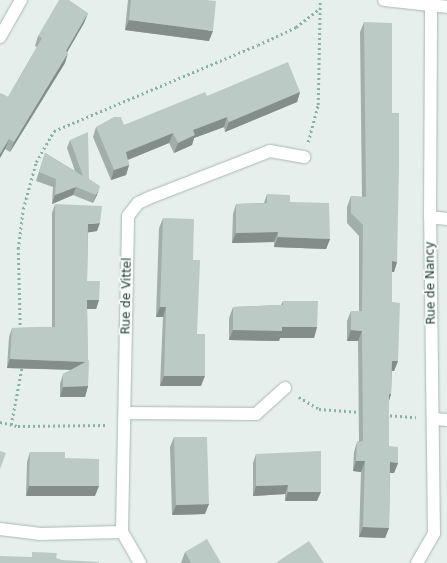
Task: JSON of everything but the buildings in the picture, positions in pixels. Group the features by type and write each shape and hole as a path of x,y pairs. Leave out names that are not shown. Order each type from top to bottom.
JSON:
{"street":[{"path":"0,37 21,0"},
{"path":"384,0 431,3 447,7"},
{"name":"Rue de Nancy","path":"422,561 434,534 434,419 430,217 431,3"},
{"name":"Rue de Vittel","path":"122,532 126,413 128,216 138,203 270,152 304,157"},
{"path":"430,217 447,219"},
{"path":"126,413 256,414 285,388"},
{"path":"434,419 447,420"},
{"path":"0,529 39,534 122,532 140,563"}],"path":[{"path":"304,157 318,105 320,0"},
{"path":"21,336 18,249 23,209 36,162 54,131 258,45 296,27 320,8"},
{"path":"11,425 22,358"},
{"path":"285,388 319,409 365,413"},
{"path":"380,414 434,419"},
{"path":"0,422 11,425 125,425"}]}
